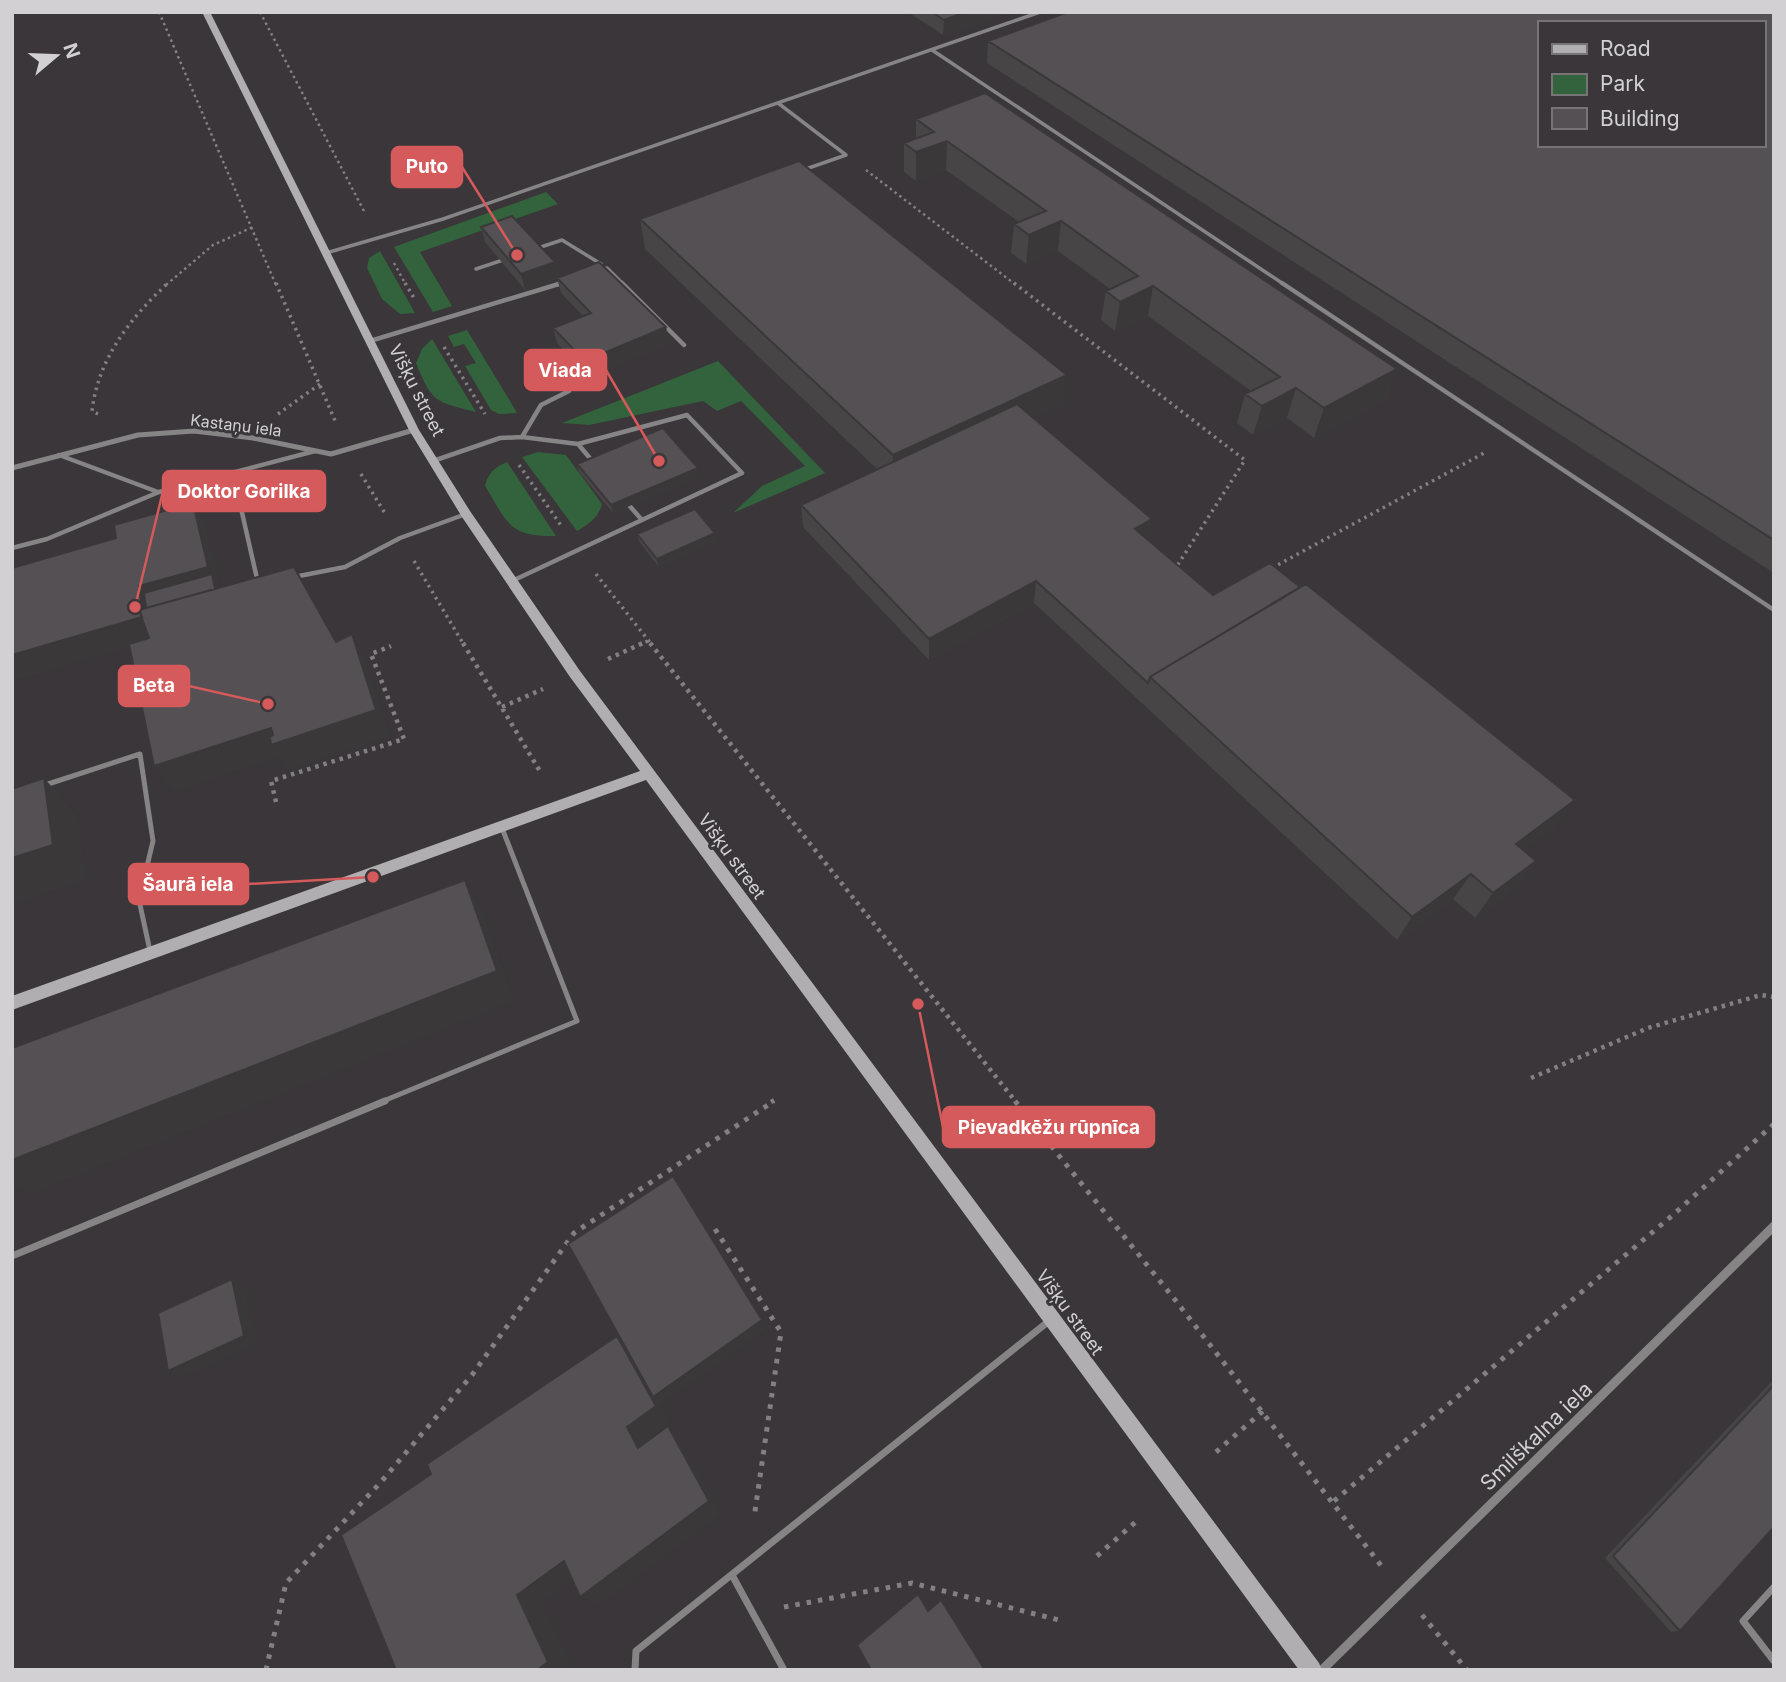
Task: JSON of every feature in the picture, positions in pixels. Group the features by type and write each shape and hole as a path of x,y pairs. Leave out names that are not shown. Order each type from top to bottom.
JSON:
{"street":[{"name":"Višķu street","path":"206,12 414,430 466,514 575,674 648,774 1312,1670"},
{"name":"Kastaņu iela","path":"12,468 132,436 194,431 245,437 331,454 414,430"},
{"path":"12,1003 648,774"},
{"name":"Smilškalna iela","path":"1322,1670 1774,1226"}],"lane":[{"path":"326,253 379,239 1040,12"},
{"path":"932,50 1774,610"},
{"path":"778,103 846,155"},
{"path":"796,172 846,155"},
{"path":"533,250 562,240 607,268 684,345"},
{"path":"476,269 511,257"},
{"path":"594,272 607,268"},
{"path":"370,341 431,325 568,281"},
{"path":"522,437 541,405 569,390"},
{"path":"433,461 500,438 522,437 578,444 687,415 743,473 512,581"},
{"path":"578,444 602,472"},
{"path":"12,548 47,539 159,492 317,451"},
{"path":"59,455 159,492"},
{"path":"233,473 259,584 271,582"},
{"path":"626,501 642,520"},
{"path":"283,579 345,567 400,538 466,514"},
{"path":"38,787 140,754 153,841 139,900 151,953"},
{"path":"12,1256 577,1021 502,827"},
{"path":"635,1670 636,1651 1051,1319"},
{"path":"732,1575 784,1670"},
{"path":"1774,1587 1742,1621 1774,1661"}],"path":[{"path":"159,12 346,449 541,773"},
{"path":"260,12 379,239 500,438 578,551 1263,1411 1334,1502 1351,1530"},
{"path":"846,155 1245,460 1177,566 1187,574"},
{"path":"132,436 120,426 92,411 96,383 115,345 177,275 214,244 253,227"},
{"path":"245,437 320,384"},
{"path":"1264,573 1513,436"},
{"path":"608,659 648,641"},
{"path":"276,802 271,781 404,739 371,654 391,646"},
{"path":"502,707 543,689"},
{"path":"1531,1078 1648,1028 1761,995 1774,997"},
{"path":"265,1670 286,1583 381,1482 472,1375 574,1233 778,1098"},
{"path":"1334,1502 1674,1214 1774,1124"},
{"path":"715,1229 782,1332 748,1562"},
{"path":"1216,1452 1263,1411"},
{"path":"1097,1556 1139,1519"},
{"path":"752,1612 912,1584 1063,1621"}],"green space":[{"path":"546,192 558,204 420,252 452,306 433,312 394,247"},
{"path":"380,251 415,313 400,314 382,299 367,268 369,258"},
{"path":"467,330 517,413 499,414 491,410 465,366 476,363 464,344 454,347 448,336"},
{"path":"432,339 476,412 443,402 426,386 416,363 422,349"},
{"path":"718,361 825,473 733,513 762,486 805,466 741,401 717,411 703,401 589,425 562,423"},
{"path":"538,452 566,455 602,504 593,520 577,531 522,457"},
{"path":"507,462 556,536 540,536 519,530 511,525 499,510 485,486 493,471"}],"building":[{"path":"932,12 966,12 944,20"},
{"path":"1068,12 1774,12 1774,540 988,41"},
{"path":"985,93 1397,369 1324,408 1296,388 1262,406 1245,394 1280,377 1153,286 1120,302 1106,291 1138,276 1061,221 1029,235 1014,224 1046,211 947,141 916,152 904,143 934,132 916,119"},
{"path":"799,161 1067,375 893,455 640,219"},
{"path":"512,216 555,262 521,274 481,227"},
{"path":"599,262 666,327 585,361 553,328 591,313 557,278"},
{"path":"1017,404 1152,519 1135,529 1213,595 1270,563 1300,587 1150,677 1148,683 1036,581 929,639 801,505"},
{"path":"663,428 698,468 611,505 577,464"},
{"path":"193,503 208,567 139,586 142,609 139,610 142,617 12,655 12,568 116,538 114,525"},
{"path":"695,509 715,533 657,559 637,534"},
{"path":"294,567 336,642 352,634 376,710 271,745 271,728 154,766 129,644 149,638 139,610"},
{"path":"212,574 215,589 146,608 144,593"},
{"path":"1306,584 1575,800 1516,844 1536,861 1493,893 1471,874 1412,917 1150,677"},
{"path":"44,778 53,845 12,858 12,789"},
{"path":"465,880 497,971 12,1160 12,1048"},
{"path":"673,1176 762,1320 653,1397 568,1244"},
{"path":"232,1279 244,1336 168,1371 158,1313"},
{"path":"617,1336 656,1406 627,1427 638,1448 668,1426 709,1501 580,1597 564,1561 517,1595 548,1662 537,1670 396,1670 341,1535 431,1474 427,1464"},
{"path":"1774,1385 1774,1527 1680,1631 1613,1556"},
{"path":"918,1594 928,1611 941,1600 985,1670 871,1670 857,1645"}],"place":[{"name":"Puto","path":"517,255"},
{"name":"Viada","path":"659,461"},
{"name":"Doktor Gorilka","path":"135,607"},
{"name":"Beta","path":"268,704"},
{"name":"Šaurā iela","path":"373,877"},
{"name":"Pievadkēžu rūpnīca","path":"918,1004"}]}
